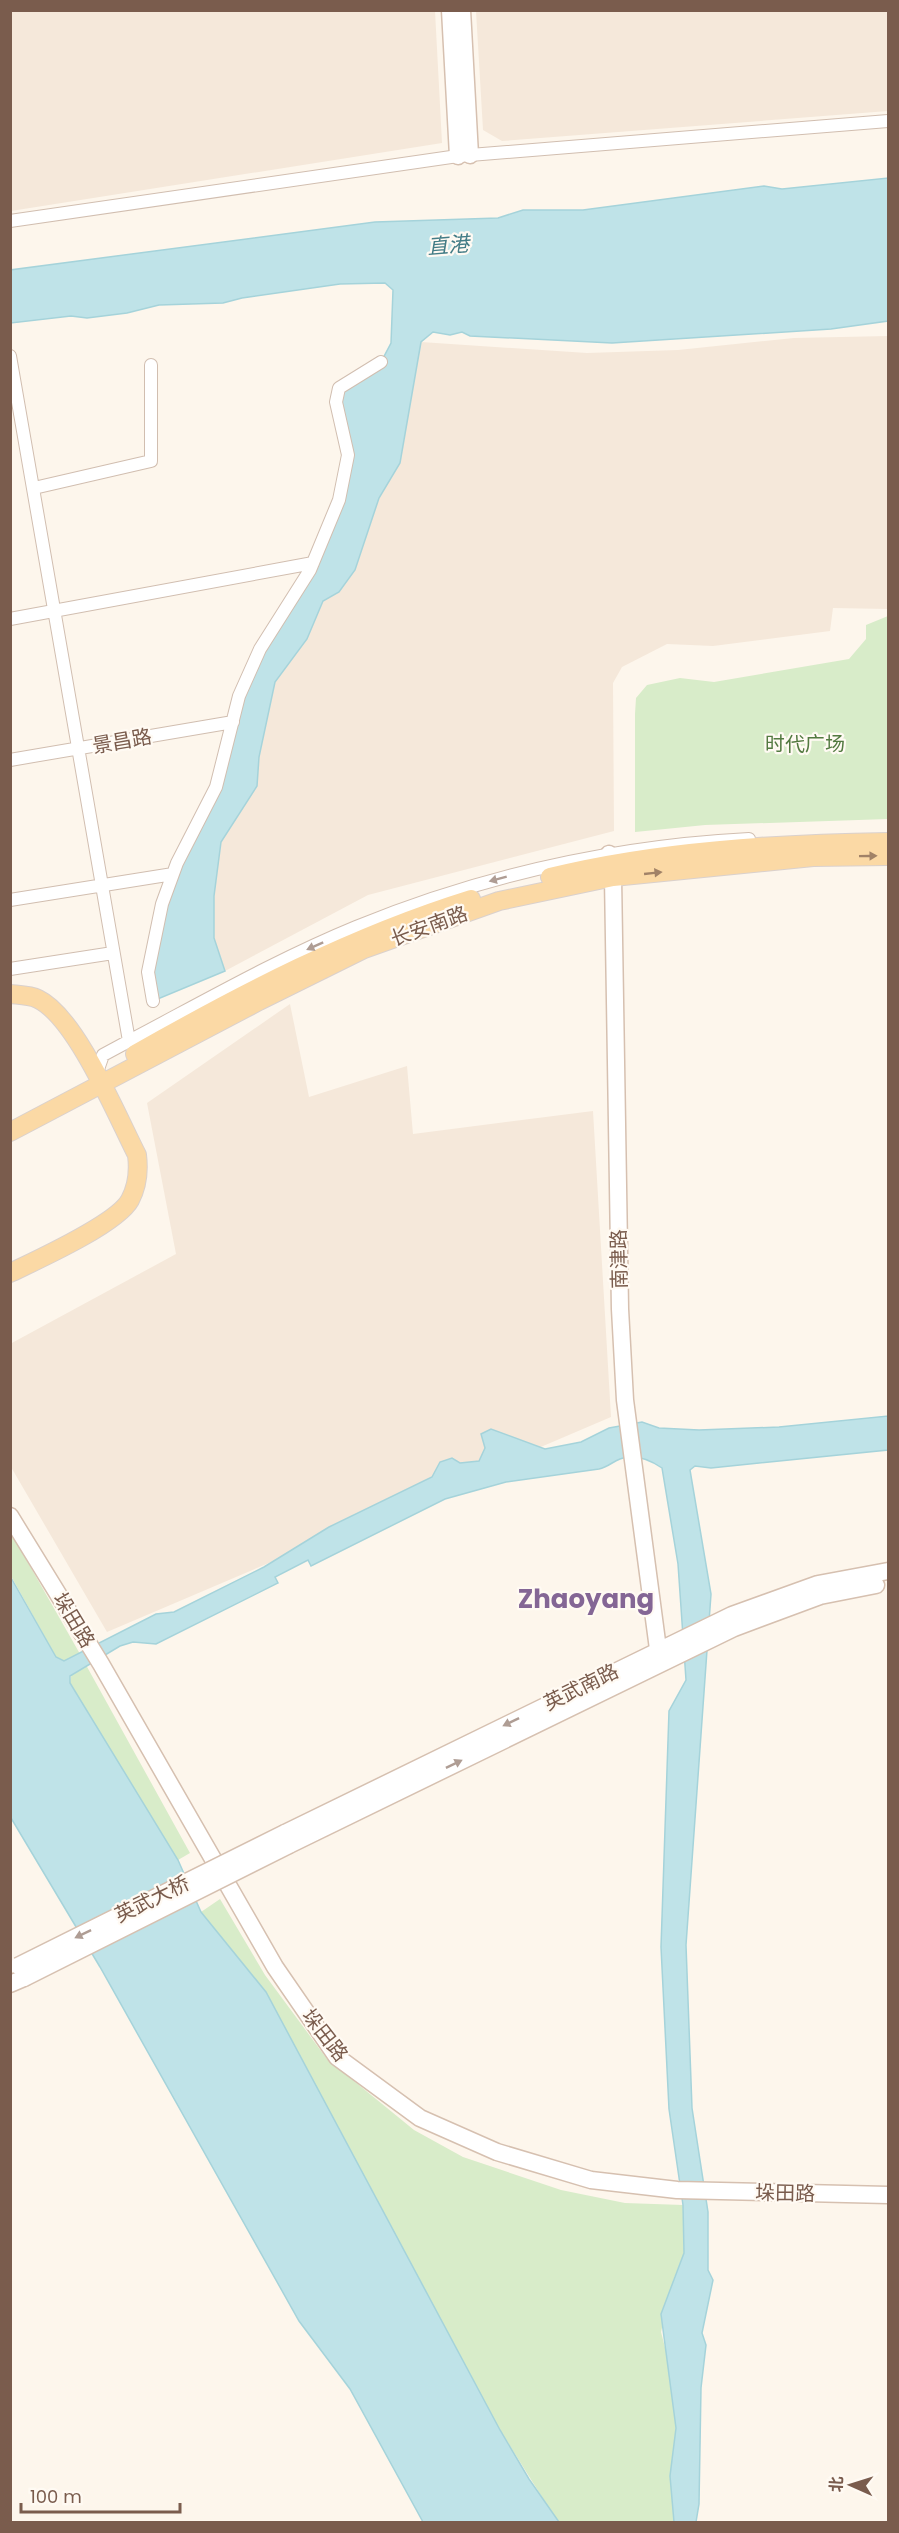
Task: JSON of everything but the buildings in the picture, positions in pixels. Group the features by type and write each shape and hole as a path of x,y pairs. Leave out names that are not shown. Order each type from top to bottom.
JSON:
{"main road":[{"name":"长安南路","path":"13,1124 364,949 499,901 611,865 723,850 812,844 888,843"},
{"name":"长安南路","path":"611,865 888,856"},
{"path":"10,994 37,998 51,1007 70,1029 138,1155 139,1175 129,1202 92,1232 10,1273"}],"street":[{"path":"450,10 464,155"},
{"path":"462,10 464,155"},
{"path":"10,221 464,155 888,121"},
{"path":"10,356 55,611 76,748 129,1041"},
{"path":"153,1001 148,972 162,904 173,874 216,787 239,696 260,649 313,563 339,500 348,455 336,402 339,387 381,362"},
{"path":"34,488 151,461 151,365"},
{"path":"10,619 313,563"},
{"name":"景昌路","path":"10,760 233,722"},
{"path":"98,1080 103,1055 290,957 397,911 494,880 611,865 649,847 722,840 888,835"},
{"name":"南津路","path":"611,865 620,1310 625,1400 661,1655"},
{"path":"10,900 173,874"},
{"path":"10,969 114,953"},
{"name":"垛田路","path":"10,1516 101,1664 275,1967 337,2057 420,2118 497,2152 591,2180 677,2190 888,2195"},
{"name":"英武南路","path":"287,1839 661,1655 818,1584 888,1571"},
{"name":"英武南路","path":"733,1622 820,1596 888,1582"},
{"name":"英武大桥","path":"16,1974 287,1839"}],"shaded area":[{"path":"11,10 435,11 442,143 11,211"},
{"path":"476,11 888,11 888,111 502,141 483,130"},
{"path":"888,336 888,609 833,608 830,631 713,646 667,644 622,667 613,683 614,831 368,895 225,971 214,938 214,896 221,842 257,786 259,757 275,682 307,639 323,601 339,592 355,570 379,498 400,463 421,342 587,353 678,350 794,338"},
{"path":"290,1004 309,1097 407,1066 413,1134 593,1111 611,1417 107,1632 11,1467 10,1344 176,1254 147,1103"}],"green space":[{"name":"时代广场","path":"888,616 888,819 705,825 635,832 636,698 647,685 680,678 714,682 849,659 866,639 866,625"},
{"path":"10,1531 80,1654 64,1661 56,1657 11,1576"},
{"path":"86,1665 190,1853 178,1860 70,1683 72,1672"},
{"path":"220,1899 265,1975 327,2059 414,2130 463,2157 561,2190 625,2203 683,2205 684,2253 674,2278 661,2332 668,2359 676,2428 670,2476 674,2522 557,2521 500,2430 266,1992 201,1912"}],"water":[{"name":"直港","path":"888,178 888,321 831,329 612,343 470,336 462,332 450,335 433,332 421,342 400,463 379,498 355,570 339,592 323,601 307,639 275,682 259,757 257,786 221,842 214,896 214,938 225,971 153,1001 148,972 162,904 216,787 239,696 310,570 348,455 339,388 381,362 391,343 393,290 385,283 340,284 242,298 223,303 159,305 127,313 87,318 71,316 11,323 10,270 375,222 498,218 523,210 583,210 764,186 782,189"},
{"path":"888,1416 888,1450 711,1468 695,1466 690,1470 711,1594 686,1945 692,2108 708,2212 708,2270 713,2280 702,2333 706,2345 701,2388 699,2504 696,2522 674,2522 670,2476 676,2428 661,2314 684,2253 683,2205 669,2109 661,1947 669,1711 686,1680 678,1564 662,1468 642,1458 626,1457 599,1469 506,1482 445,1499 311,1566 308,1560 275,1577 278,1583 156,1644 133,1642 120,1646 70,1676 70,1683 178,1860 201,1912 266,1992 500,2430 529,2479 559,2522 423,2522 350,2389 299,2321 100,1967 11,1818 10,1576 56,1657 64,1661 156,1614 174,1612 264,1567 329,1527 432,1477 440,1462 452,1458 460,1463 479,1461 485,1448 481,1434 491,1429 545,1449 581,1442 609,1428 642,1422 659,1428 699,1430 779,1427"}],"district":[{"name":"Zhaoyang","path":"586,1599"}]}
